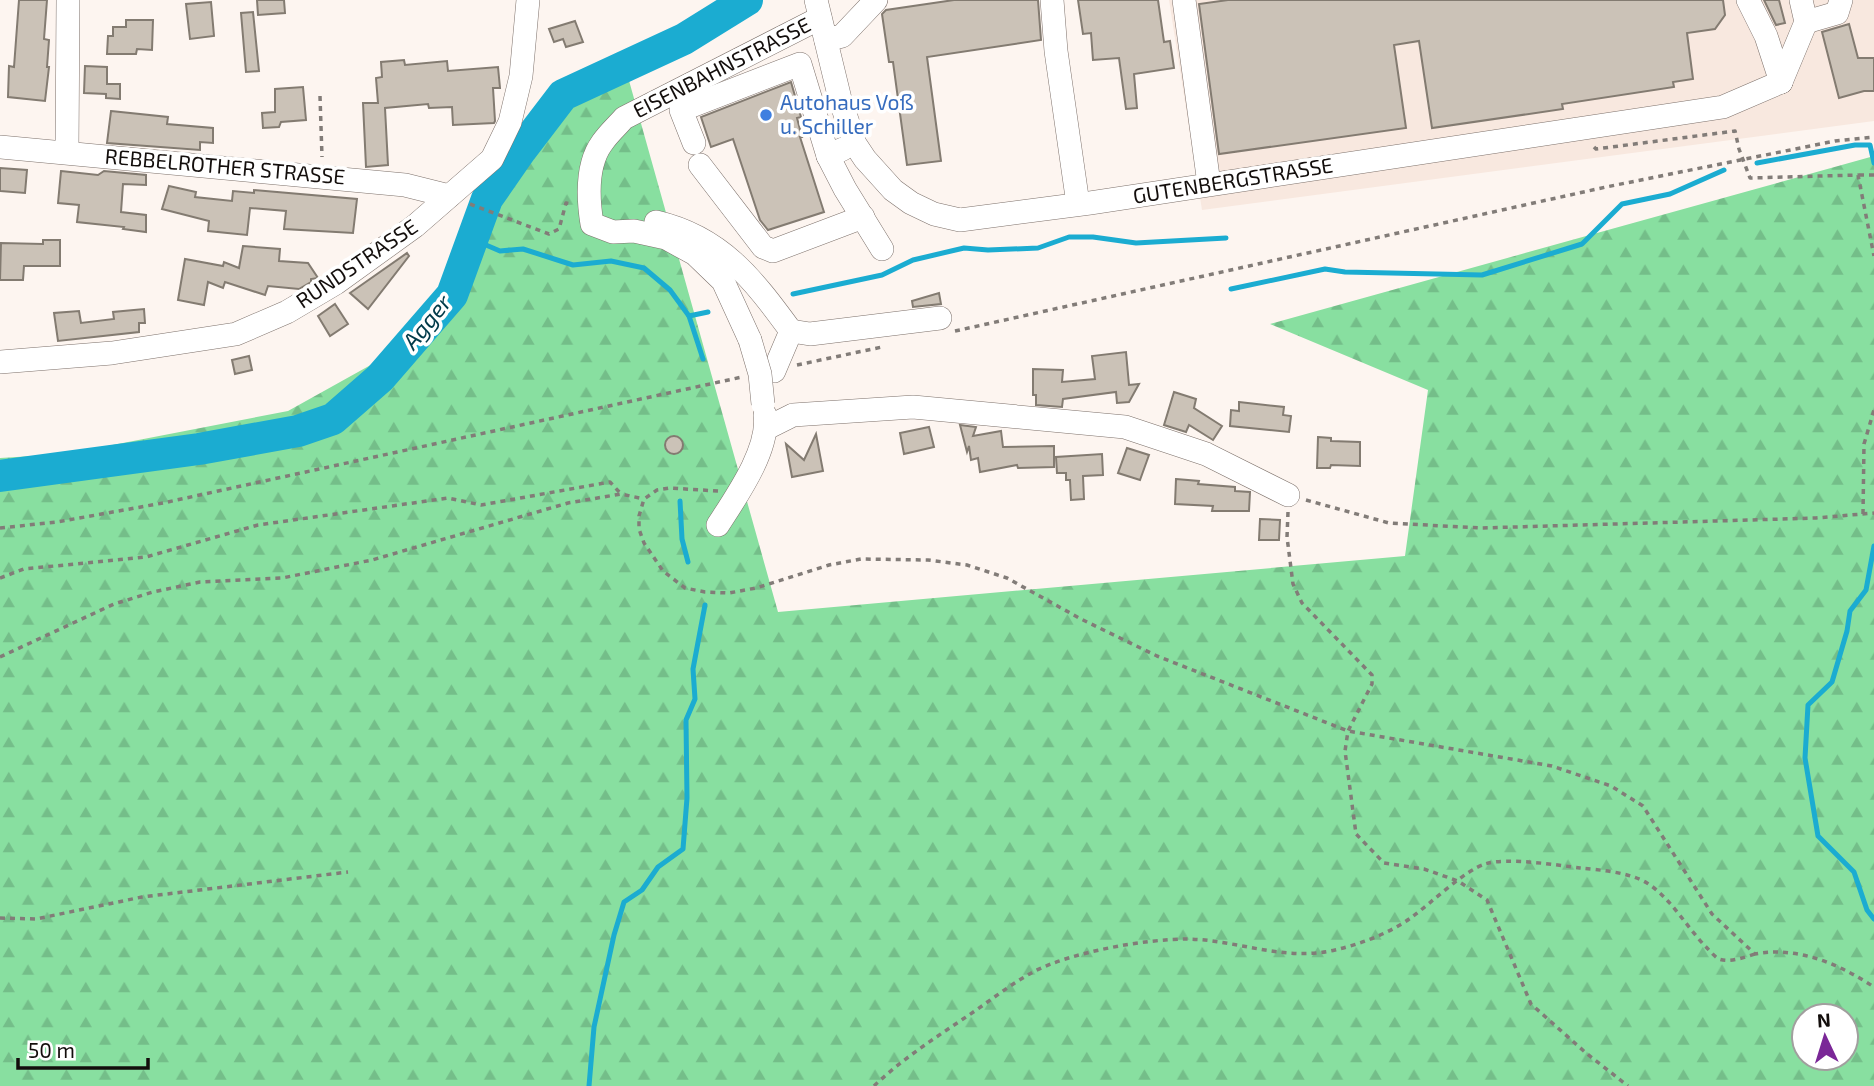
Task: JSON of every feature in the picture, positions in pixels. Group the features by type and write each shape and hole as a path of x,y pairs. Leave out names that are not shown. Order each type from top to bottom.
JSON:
{"street":[{"path":"67,152 68,0"},
{"name":"RUNDSTRASSE","path":"0,362 112,354 236,334 287,312 336,283 457,199 492,159 510,122 521,76 528,0"},
{"name":"EISENBAHNSTRASSE","path":"589,206 590,176 600,145 624,118 820,19 842,36 876,0"},
{"path":"1052,0 1056,51 1078,204"},
{"path":"1184,0 1209,184"},
{"path":"1748,0 1766,36 1781,82"},
{"path":"1781,82 1804,11 1837,13 1841,0"},
{"name":"GUTENBERGSTRASSE","path":"820,19 840,99 855,144 876,173 893,190 934,214 960,220 1723,107 1781,82"},
{"path":"694,143 681,110 800,64 828,156 883,249"},
{"path":"828,156 855,144"},
{"name":"REBBELROTHER STRASSE","path":"0,147 405,185 457,199"},
{"path":"700,165 763,247 773,251 863,217"},
{"path":"589,206 592,224 613,232 634,231 666,238 695,254 723,281 750,340 760,374 767,428 744,484 718,525"},
{"path":"613,232 633,223 656,222 679,227 714,245 746,274 791,331 810,334 941,326"},
{"path":"774,370 791,331"},
{"path":"767,428 793,415 913,407 1125,427 1206,454 1288,495"}],"path":[{"path":"320,96 323,177"},
{"path":"1579,129 1596,149 1735,131 1750,178 1874,175"},
{"path":"941,326 1606,187 1835,141 1874,137"},
{"path":"1857,175 1874,256"},
{"path":"457,199 544,233 553,233 559,229 566,203 589,206"},
{"path":"0,528 57,522 163,503 461,436 891,345"},
{"path":"1863,514 1864,444 1874,410"},
{"path":"0,579 24,569 146,557 257,525 448,498 481,505 610,482 621,494"},
{"path":"744,484 719,491 669,488 657,490 644,499 639,516 643,543 663,571 685,588 729,593 756,588 829,565 861,559 928,560 967,565 1007,578 1081,619 1157,656 1348,732 1552,766 1611,786 1643,806 1712,914 1755,954"},
{"path":"0,657 114,604 153,592 200,582 282,578 372,560 568,503 621,494 644,499"},
{"path":"1628,1086 1531,1004 1487,900 1458,881 1424,869 1384,863 1356,834 1345,751 1348,732 1372,684 1372,675 1302,603 1293,584 1287,537 1288,495 1389,523 1481,528 1815,518 1874,513"},
{"path":"874,1086 900,1062 1034,971 1071,957 1151,942 1188,939 1273,953 1333,951 1371,939 1410,919 1458,881 1485,864 1514,862 1616,873 1645,881 1661,894 1692,933 1718,959 1730,961 1755,954 1786,951 1820,959 1851,972 1874,987"},
{"path":"0,918 36,919 142,897 348,872"}],"shaded area":[{"path":"1169,0 1874,0 1874,121 1202,210"}],"green space":[{"path":"628,77 778,612 1405,556 1428,390 1270,324 1874,156 1874,1086 0,1086 0,458 66,454 288,411 385,357 480,248 562,79"}],"building":[{"path":"19,0 47,0 44,39 49,40 49,67 45,101 8,97 9,66 14,67"},
{"path":"257,0 284,0 285,13 258,15"},
{"path":"954,0 1038,0 1041,40 927,57 941,161 907,165 893,62 889,62 882,14 886,10"},
{"path":"1078,0 1158,0 1164,42 1170,41 1174,68 1134,74 1137,108 1126,109 1119,58 1093,60 1091,33 1083,34"},
{"path":"1228,0 1723,0 1725,15 1715,29 1687,33 1693,79 1673,82 1674,87 1562,104 1563,109 1432,128 1419,41 1394,45 1406,128 1219,154 1199,4"},
{"path":"1764,0 1779,0 1785,23 1776,25"},
{"path":"211,2 214,36 190,39 186,4"},
{"path":"253,12 259,71 246,72 241,13"},
{"path":"126,20 153,20 152,50 137,49 136,54 107,54 108,36 113,36 113,27 126,27"},
{"path":"575,21 583,42 566,47 563,39 554,42 549,29"},
{"path":"1849,24 1858,58 1874,58 1874,91 1839,98 1822,32"},
{"path":"404,60 405,65 447,61 448,71 498,67 500,88 493,88 495,121 453,125 452,107 429,108 428,104 385,108 388,165 366,167 363,103 378,103 376,78 382,77 381,62"},
{"path":"85,66 107,67 107,84 120,84 120,99 106,98 106,94 84,93"},
{"path":"791,82 801,117 797,118 800,137 824,212 768,230 760,220 733,139 711,147 701,117"},
{"path":"303,87 306,120 281,122 279,127 263,128 262,113 275,112 275,89"},
{"path":"111,111 168,117 167,124 213,128 213,143 200,142 200,150 107,143"},
{"path":"0,168 27,170 25,193 0,191"},
{"path":"61,171 98,175 104,171 146,175 146,185 123,184 121,212 146,215 146,232 77,222 79,205 58,203"},
{"path":"169,186 196,192 195,197 232,201 233,191 254,193 254,190 357,199 353,233 284,229 286,211 250,208 247,235 208,231 209,221 162,209"},
{"path":"43,240 60,240 60,266 24,266 23,280 0,280 1,243 43,244"},
{"path":"243,246 280,249 279,261 308,263 318,278 311,279 311,282 299,289 268,286 265,295 225,282 223,288 208,282 204,305 178,300 185,259 223,266 224,262 239,268"},
{"path":"407,253 409,256 368,309 350,293"},
{"path":"939,293 941,304 913,307 912,301"},
{"path":"335,304 348,324 330,336 318,316"},
{"path":"144,309 145,323 139,323 139,332 58,341 54,313 79,311 81,323 114,319 113,312"},
{"path":"1126,352 1129,385 1139,384 1129,402 1117,403 1116,392 1063,399 1062,407 1036,405 1036,395 1033,395 1033,369 1063,370 1062,382 1095,379 1092,356"},
{"path":"249,356 252,370 235,374 232,360"},
{"path":"1174,392 1196,399 1194,408 1222,426 1213,440 1189,425 1186,432 1164,425"},
{"path":"1239,402 1284,407 1283,415 1291,416 1289,432 1230,426 1231,410 1239,411"},
{"path":"960,425 976,427 973,436 1001,431 1003,447 1054,446 1054,467 1018,468 1017,465 980,472 978,458 971,460 969,446 967,452"},
{"path":"929,427 934,447 904,454 900,433"},
{"path":"816,434 823,471 792,477 786,444 804,460"},
{"path":"674,436 680,439 683,445 680,451 674,454 668,451 665,445 668,439"},
{"path":"1318,437 1331,438 1331,441 1360,442 1360,466 1331,465 1330,468 1317,468"},
{"path":"1127,448 1149,455 1140,480 1118,473"},
{"path":"1102,454 1103,475 1083,476 1084,499 1071,500 1070,480 1066,480 1066,473 1057,473 1056,457"},
{"path":"1176,479 1235,487 1235,491 1250,492 1249,511 1212,511 1213,506 1175,504"},
{"path":"1260,519 1280,520 1279,540 1259,540"}],"waterway":[{"name":"Agger","path":"0,476 199,449 298,431 333,419 380,378 452,295 487,199 563,95 684,39 747,0"},
{"path":"1757,163 1855,145 1870,145 1874,163"},
{"path":"1231,289 1325,269 1345,272 1482,275 1582,244 1622,204 1670,194 1724,170"},
{"path":"793,294 882,275 913,260 964,248 1038,248 1069,237 1093,237 1136,243 1226,238"},
{"path":"472,239 500,251 523,249 573,265 611,261 644,268 670,290 689,316 708,312"},
{"path":"689,316 703,359"},
{"path":"680,501 682,539 688,562"},
{"path":"1874,546 1866,590 1850,611 1832,682 1808,705 1805,758 1818,836 1854,872 1867,910 1874,919"},
{"path":"589,1086 594,1027 624,902 642,890 658,867 683,849 687,798 686,720 695,699 693,669 705,605"}],"place":[{"name":"Autohaus Voß u. Schiller","path":"766,115"}]}
